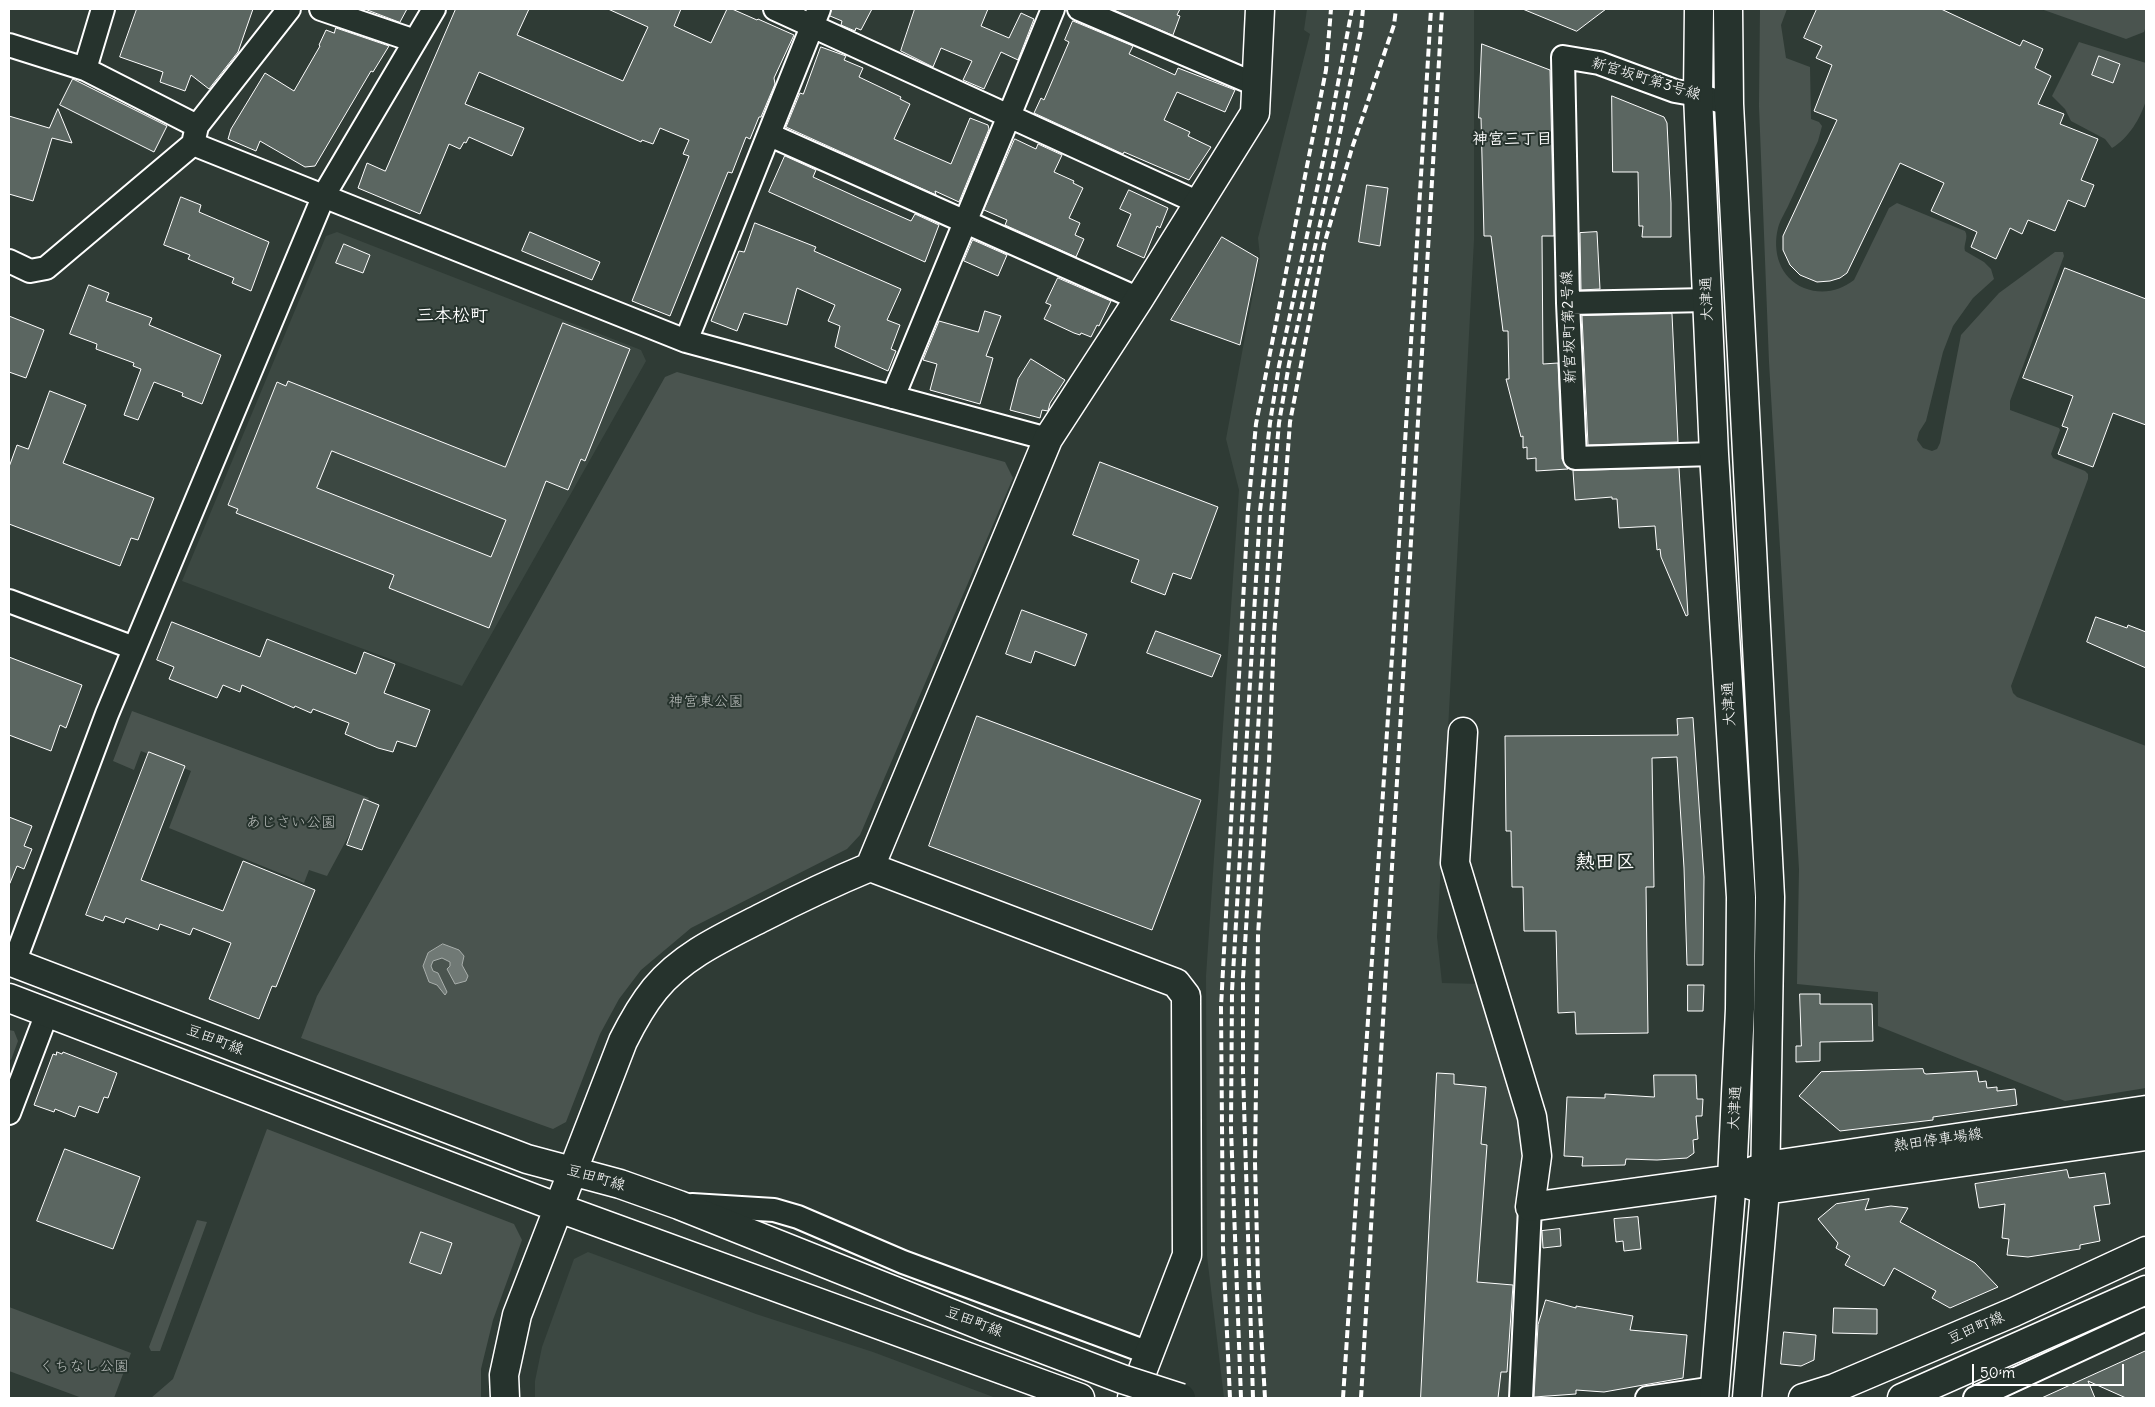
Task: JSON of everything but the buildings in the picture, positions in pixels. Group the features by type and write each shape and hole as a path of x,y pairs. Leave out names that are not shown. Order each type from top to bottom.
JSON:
{"street":[{"path":"84,69 103,9"},
{"path":"9,261 30,271 46,268 195,135 289,9"},
{"path":"320,9 415,41"},
{"path":"11,962 107,714 324,195 434,9"},
{"path":"775,9 816,18 1009,116 1199,203"},
{"path":"893,397 1054,9"},
{"path":"1079,9 1257,85"},
{"path":"505,1398 504,1375 517,1315 623,1041 635,1017 655,988 678,966 706,946 824,886 870,866 1048,439 1140,299 1255,113 1260,9"},
{"name":"大津通","path":"1699,9 1698,95 1714,454 1741,898 1740,1009 1732,1179 1715,1393"},
{"name":"大津通","path":"1728,9 1729,104 1770,897 1766,1178 1747,1398"},
{"path":"686,341 816,18"},
{"path":"9,45 84,69 195,135 324,195 686,341 1048,439"},
{"name":"新宮坂町第3号線","path":"1564,57 1599,62 1675,91 1729,104"},
{"name":"新宮坂町第2号線","path":"1564,57 1568,303 1575,458 1714,454"},
{"path":"770,135 1140,299"},
{"path":"1568,303 1707,300"},
{"path":"9,600 134,648"},
{"path":"1463,732 1455,863 1532,1117 1537,1156 1530,1207 1521,1398"},
{"path":"870,866 1176,983 1186,996 1187,1255 1132,1398"},
{"name":"豆田町線","path":"11,962 527,1159 620,1184 679,1205 985,1327 1122,1379 1181,1398"},
{"path":"9,998 559,1208 1080,1398"},
{"path":"9,1113 47,1013"},
{"name":"熱田停車場線","path":"1766,1178 2146,1110"},
{"name":"熱田停車場線","path":"1530,1207 1732,1179 1766,1178 2146,1136"},
{"path":"679,1205 774,1210 798,1217 902,1262 1149,1353"},
{"name":"豆田町線","path":"1803,1398 1835,1388 2014,1312 2146,1251"},
{"path":"1902,1398 2146,1290"},
{"path":"1975,1398 2146,1319"},
{"path":"1646,1398 1715,1393"}],"shaded area":[{"path":"1307,9 1474,9 1474,240 1437,937 1442,983 1480,984 1526,1136 1511,1398 1224,1398 1207,1256 1206,976 1239,490 1226,439 1260,256 1258,238 1310,34 1304,30"},
{"path":"337,232 641,350 646,361 462,686 182,581 326,236"},
{"path":"443,944 459,950 464,956 462,965 468,976 466,981 455,984 447,969 450,966 450,962 442,958 433,961 431,966 433,971 438,973 447,992 445,995 437,985 429,982 423,966 428,953"},
{"path":"588,1252 756,1314 873,1352 996,1398 535,1398 535,1381 542,1347 574,1259"}],"green space":[{"path":"1760,9 1787,9 1781,25 1786,58 1810,67 1811,119 1819,122 1822,126 1818,141 1778,228 1776,237 1777,255 1789,278 1804,288 1817,291 1830,291 1849,284 1854,280 1889,208 1897,203 1965,231 1965,251 1984,262 1991,269 1994,279 1973,298 1953,326 1943,352 1926,421 1919,432 1917,440 1923,448 1932,451 1937,449 1940,443 1961,335 1999,293 2055,252 2063,252 2064,256 2010,401 2010,410 2059,428 2060,430 2051,454 2053,458 2085,471 2088,474 2088,479 2011,686 2013,693 2017,697 2146,746 2146,1088 2065,1101 1878,1026 1878,992 1797,984 1799,869 1769,362 1759,106"},
{"path":"2041,9 2146,9 2146,26 2144,32 2126,39"},
{"path":"2079,42 2146,63 2147,91 2144,107 2128,134 2112,148 2105,139 2071,121 2065,109 2052,96"},
{"name":"神宮東公園","path":"677,372 1005,462 1013,478 860,835 847,849 691,928 641,970 619,999 600,1034 566,1122 553,1129 301,1038 317,996 665,377"},
{"name":"あじさい公園","path":"132,711 369,798 327,876 309,870 304,883 169,828 191,771 141,751 134,770 113,761"},
{"path":"9,1030 14,1031 18,1041 11,1060 9,1059"},
{"path":"267,1129 514,1224 522,1240 493,1320 481,1369 481,1398 151,1398 173,1379"},
{"path":"197,1220 207,1222 160,1351 151,1351 149,1347"},
{"name":"くちなし公園","path":"9,1307 131,1353 114,1398 82,1398 9,1371"}],"railway":[{"path":"1230,1398 1223,1247 1221,1007 1248,510 1256,424 1326,70 1331,9"},
{"path":"1241,1398 1231,1129 1232,991 1260,511 1270,423 1279,366 1326,147 1352,9"},
{"path":"1253,1398 1243,1072 1243,978 1271,514 1279,423 1289,364 1338,143 1361,30 1363,9"},
{"path":"1265,1398 1258,1278 1255,1163 1258,935 1269,762 1274,636 1290,422 1324,245 1352,148 1394,25 1396,9"},
{"path":"1343,1398 1394,626 1431,9"},
{"path":"1361,1398 1442,9"}],"district":[{"name":"神宮三丁目","path":"1512,139"},
{"name":"三本松町","path":"452,316"},
{"name":"熱田区","path":"1605,862"}]}
